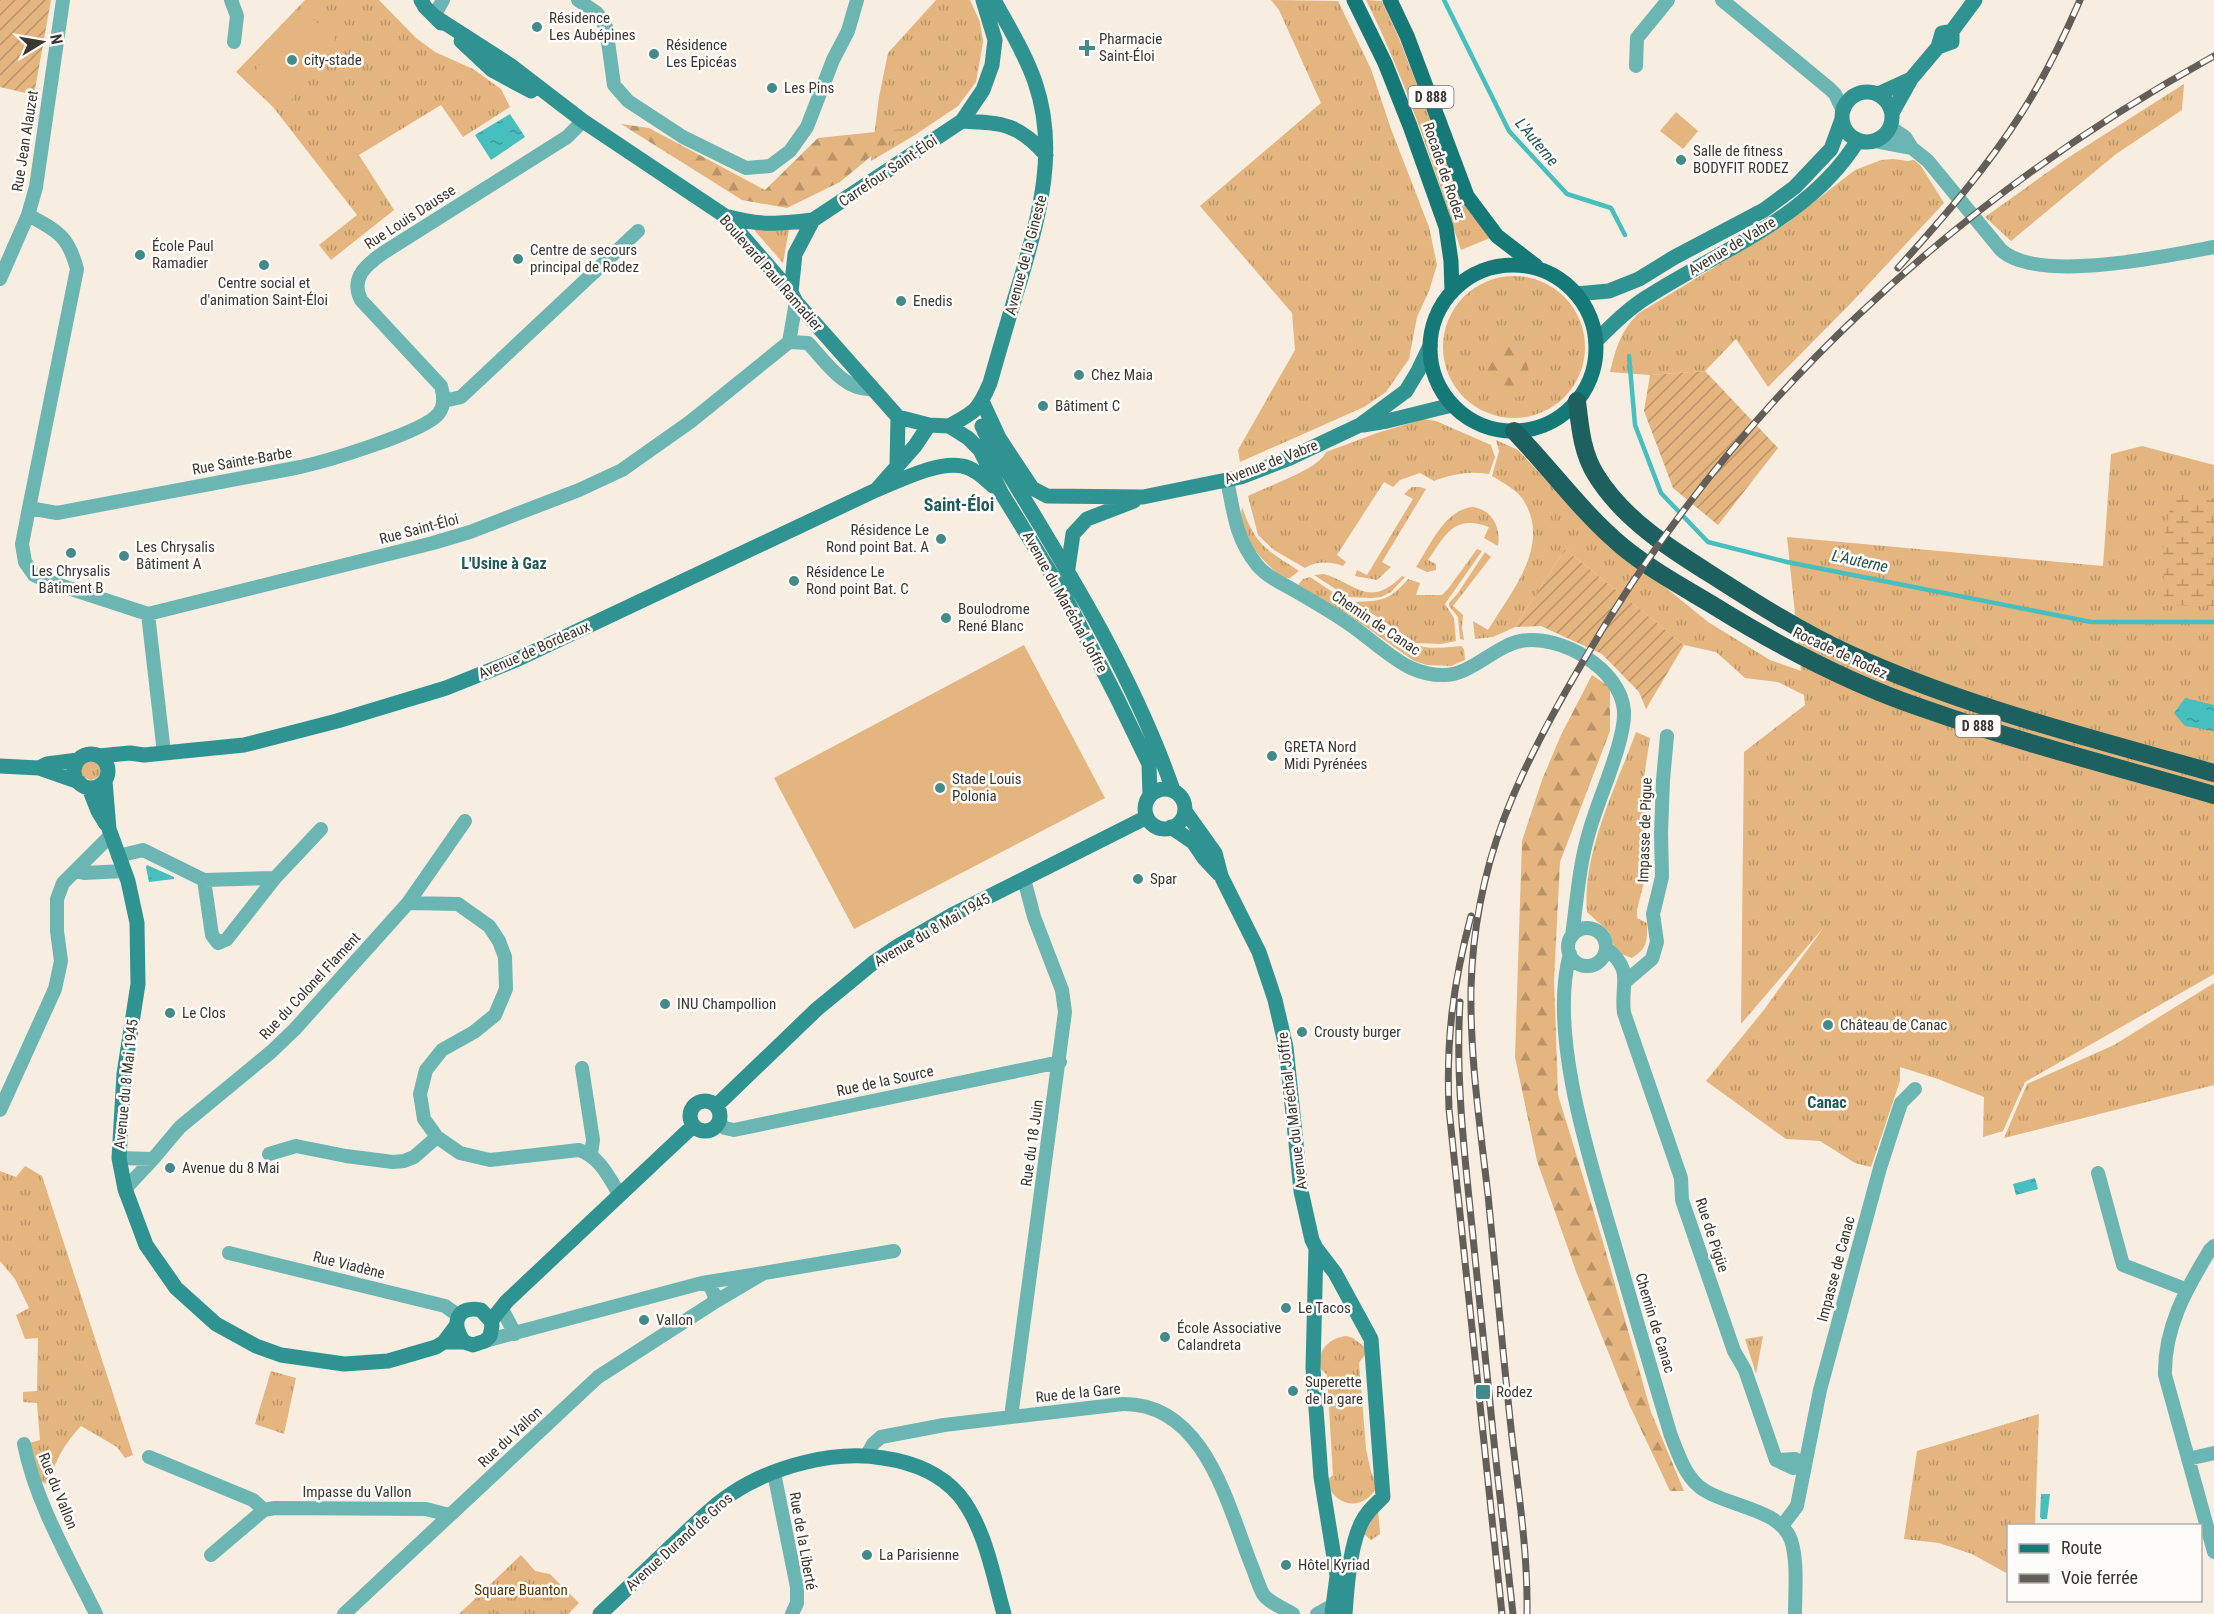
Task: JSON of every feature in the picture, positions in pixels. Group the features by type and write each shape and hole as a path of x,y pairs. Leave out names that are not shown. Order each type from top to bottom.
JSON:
{"highway":[{"name":"Rocade de Rodez","path":"1577,401 1581,440 1587,457 1596,475 1612,497 1631,517 1685,558 1758,604 1847,653 1926,687 2008,714 2214,773"},
{"name":"Rocade de Rodez","path":"1514,431 1587,513 1623,547 1657,572 1752,630 1821,666 1920,708 2024,741 2214,795"},
{"path":"2024,741 2059,761 2214,808"}],"main road":[{"name":"Boulevard Paul Ramadier","path":"410,0 426,8 510,65 583,121 725,216 898,417"},
{"name":"Carrefour Saint-Éloi","path":"725,216 751,224 813,220 962,121 983,90 992,65 995,40 983,0"},
{"name":"Avenue de la Gineste","path":"979,407 990,383 1037,223 1045,182 1046,155 1045,125 1035,83 994,0"},
{"name":"Rocade de Rodez","path":"1354,0 1385,63 1446,227 1451,261 1452,292"},
{"name":"Rocade de Rodez","path":"1390,0 1407,36 1467,196 1497,236 1541,270"},
{"path":"1911,79 1878,94 1864,92 1846,109 1847,132 1858,140 1875,141 1882,138 1911,79 1938,47 1942,33 1952,31 1975,0"},
{"path":"1878,94 1890,105 1891,120"},
{"name":"Avenue de Vabre","path":"1576,294 1609,291 1640,279 1674,258 1764,210 1795,187 1831,149 1846,109"},
{"path":"962,121 1001,123 1031,138 1046,155"},
{"name":"Avenue de Vabre","path":"1596,341 1618,319 1650,294 1753,237 1809,196 1845,162 1858,140"},
{"name":"Carrefour Saint-Éloi","path":"794,297 795,254 813,220"},
{"path":"1517,265 1541,270 1560,280 1576,294 1589,316 1596,341 1594,365 1586,388 1577,401 1555,420 1535,428 1514,431 1497,430 1466,416 1452,405 1440,387 1433,367 1430,346 1437,317 1452,292 1470,277 1493,267 1517,265"},
{"name":"Avenue de Vabre","path":"1068,568 1073,534 1087,519 1143,498 1227,480 1290,458 1360,425 1406,391 1430,346"},
{"name":"Avenue de Vabre","path":"1360,425 1388,421 1452,405"},
{"path":"897,465 898,417 929,425 949,426 979,407"},
{"name":"Avenue de Vabre","path":"979,407 1032,488 1047,496 1143,498"},
{"name":"Avenue du Maréchal Joffre","path":"979,407 990,443 1068,568 1112,652 1160,752 1173,790"},
{"path":"897,465 915,446 929,425"},
{"name":"Avenue du Maréchal Joffre","path":"949,426 968,438 980,450 1002,494 1062,593 1149,764 1150,796"},
{"name":"Avenue de Bordeaux","path":"99,756 130,753 142,755 244,745 392,706 446,688 516,660 876,490 897,465"},
{"path":"876,490 930,470 963,466 981,474 1002,494"},
{"path":"0,766 39,768 95,787 106,775 107,764 99,756 87,754 78,760 47,764 39,768"},
{"name":"Avenue de Bordeaux","path":"106,775 142,755"},
{"path":"78,760 74,771 84,785"},
{"name":"Avenue du 8 Mai 1945","path":"106,775 110,832"},
{"name":"Avenue du 8 Mai 1945","path":"84,785 110,832 124,871 137,923 138,984 124,1081 119,1158 125,1190 146,1245 176,1288 216,1324 255,1346 281,1355 344,1364 388,1361 436,1347 444,1342 464,1342"},
{"path":"1160,789 1173,790 1183,799 1185,811 1181,821 1166,828 1155,825 1147,817 1146,806 1150,796 1160,789"},
{"name":"Avenue du Maréchal Joffre","path":"1185,811 1215,853 1221,876 1259,952 1275,1000 1286,1047 1301,1191 1316,1248 1313,1368 1321,1477 1337,1576 1337,1611"},
{"name":"Avenue du 8 Mai 1945","path":"716,1106 817,1009 873,963 922,932 1147,817"},
{"name":"Avenue du Maréchal Joffre","path":"1172,827 1193,842 1221,876"},
{"path":"705,1101 716,1106 720,1116 719,1122 708,1131 702,1131 693,1126 690,1113 696,1104 705,1101"},
{"path":"444,1342 467,1310 486,1315 505,1305 693,1126"},
{"name":"Avenue du Maréchal Joffre","path":"1316,1248 1335,1273 1371,1339 1382,1468 1383,1497 1365,1515 1357,1533 1337,1611"},
{"path":"458,1321 457,1333 464,1342 474,1345 486,1341 491,1332 486,1315"},
{"name":"Avenue Durand de Gros","path":"600,1614 705,1515 731,1494 774,1473 834,1458 867,1455 898,1460 928,1470 959,1496 975,1522 1004,1614"}],"street":[{"name":"Rue Jean Alauzet","path":"0,279 28,215 36,187 63,0"},
{"path":"231,0 237,16 234,42"},
{"path":"426,8 443,0"},
{"path":"578,0 597,13 606,27 614,85 628,101 683,137 746,168 770,166 790,151 807,127 833,60 848,31 857,0"},
{"path":"1636,66 1637,38 1668,0"},
{"path":"1722,0 1835,94 1846,109"},
{"path":"1891,120 1912,148 1928,161 2001,250 2016,261 2055,265 2116,264 2214,247"},
{"name":"Rue Louis Dausse","path":"444,401 441,386 361,300 357,292 360,274 368,264 383,253 529,162 567,136 583,121"},
{"path":"1875,141 1912,148"},
{"path":"28,215 63,237 72,248 77,269 22,544 25,562 34,575 50,582 148,614 164,753"},
{"path":"444,401 461,397 638,231"},
{"path":"794,297 789,342 808,343"},
{"path":"793,322 808,343 847,384 861,389 873,389"},
{"name":"Rue Saint-Éloi","path":"148,614 433,543 470,532 579,490 622,470 690,422 789,342"},
{"name":"Rue Sainte-Barbe","path":"29,508 57,513 324,462 423,426 438,415 444,401"},
{"name":"Chemin de Canac","path":"1227,480 1238,534 1246,551 1259,567 1275,580 1352,625 1410,668 1445,675 1462,670 1520,642 1538,640 1577,652 1610,678 1621,699 1624,711 1623,729 1589,830 1580,869 1572,936"},
{"name":"Impasse de Pigue","path":"1625,982 1652,959 1657,942 1653,914 1662,877 1661,833 1667,736"},
{"name":"Rue du Colonel Flament","path":"125,1190 180,1127 280,1044 408,903 465,821"},
{"path":"204,880 212,935 218,943 227,939 275,878 321,829"},
{"path":"0,1110 55,989 61,961 57,931 57,899 63,883 110,832"},
{"path":"118,856 143,850 204,880 275,878"},
{"path":"75,871 84,873 124,871"},
{"name":"Rue du 18 Juin","path":"1011,1417 1065,1012 1062,990 1034,917 1024,879"},
{"path":"408,903 458,904 489,926 499,941 505,957 506,989 495,1015 474,1032 442,1050 426,1070 420,1095 424,1119 437,1137 460,1154 490,1160 579,1150 591,1154 619,1194"},
{"path":"1576,906 1588,928"},
{"path":"1604,954 1592,965 1581,965 1570,954 1569,942 1572,936 1582,929 1588,928 1599,933 1605,942 1604,954 1625,982"},
{"name":"Chemin de Canac","path":"1570,954 1565,983 1565,1028 1571,1077 1588,1156 1671,1436 1684,1468 1704,1490 1758,1512 1782,1526"},
{"path":"1565,983 1581,965"},
{"name":"Rue de Pigüe","path":"1625,982 1622,998 1624,1013 1681,1178 1682,1200 1734,1351 1745,1370 1776,1460 1795,1459 1804,1465"},
{"name":"Rue de la Source","path":"719,1122 725,1128 734,1130 1060,1062"},
{"path":"582,1068 593,1140 591,1154"},
{"name":"Impasse de Canac","path":"1804,1465 1820,1390 1880,1168 1901,1103 1915,1089"},
{"path":"269,1154 296,1146 346,1156 393,1162 404,1161 414,1157 437,1137"},
{"path":"119,1158 153,1160"},
{"path":"2098,1173 2123,1265 2185,1289"},
{"path":"2202,1524 2188,1459 2164,1375 2164,1355 2185,1289 2214,1246"},
{"name":"Rue du Vallon","path":"486,1341 702,1283 894,1251"},
{"name":"Rue Viadène","path":"229,1253 445,1306 458,1321"},
{"name":"Rue du Vallon","path":"344,1614 598,1377 712,1303 764,1273"},
{"path":"702,1283 710,1286 715,1296 712,1303"},
{"path":"505,1305 515,1334"},
{"path":"486,1315 500,1329 515,1334"},
{"name":"Rue de la Gare","path":"867,1455 873,1444 881,1437 944,1425 1123,1404 1138,1405 1167,1414 1192,1437 1208,1458 1264,1596 1293,1614"},
{"name":"Rue du Vallon","path":"24,1444 30,1470 41,1499 96,1614"},
{"path":"2188,1459 2214,1453"},
{"path":"149,1457 253,1500 264,1510 211,1555"},
{"path":"1795,1614 1794,1558 1790,1539 1782,1526 1797,1506 1804,1465"},
{"name":"Rue de la Liberté","path":"774,1473 797,1587 797,1604 792,1614"},
{"name":"Impasse du Vallon","path":"264,1510 275,1508 426,1509 449,1515"},
{"path":"2202,1525 2214,1552"},
{"path":"1317,1614 1337,1611"}],"green space":[{"path":"0,0 51,0 34,95 0,87"},
{"path":"305,0 379,0 416,38 435,52 473,69 501,89 510,107 463,137 441,105 359,155 394,210 331,260 319,245 357,215 273,107 236,72"},
{"path":"936,0 970,0 980,22 983,42 976,82 958,106 871,161 879,97 888,53"},
{"path":"1271,0 1338,1 1371,69 1391,129 1429,227 1437,265 1429,291 1417,317 1409,359 1386,392 1364,407 1240,462 1238,450 1295,350 1292,313 1200,206 1321,103 1279,10"},
{"path":"1366,0 1382,1 1398,36 1463,203 1490,238 1461,250 1406,92"},
{"name":"city-stade","path":"300,9 335,37 334,42 287,106 250,78"},
{"path":"2184,84 2182,110 2116,154 2011,241 1985,217 2066,159"},
{"path":"1676,112 1698,131 1683,149 1660,131"},
{"path":"621,124 649,128 765,190 818,138 904,129 840,182 787,208 742,200"},
{"path":"1881,160 1914,160 1921,166 1944,203 1851,303 1768,387 1736,339 1705,371 1650,375 1610,372 1620,340 1639,313 1787,223 1855,170"},
{"path":"756,229 789,230 783,263 755,231"},
{"path":"1514,276 1541,281 1564,297 1580,320 1585,347 1580,374 1564,397 1541,413 1514,418 1487,413 1464,397 1448,374 1443,347 1448,320 1464,297 1487,281"},
{"path":"1503,341 1526,359 1532,386 1517,398 1495,385 1482,363 1492,344"},
{"path":"1705,371 1778,448 1718,525 1673,488 1644,411 1650,375"},
{"path":"1424,419 1436,421 1491,445 1495,457 1489,474 1461,474 1434,481 1420,473 1400,480 1393,487 1384,482 1337,555 1346,562 1343,566 1324,562 1305,568 1274,550 1258,535 1248,496 1314,465 1326,452"},
{"path":"1496,440 1518,450 1608,546 1665,587 1708,622 1770,660 1801,671 1787,537 2103,566 2111,454 2142,446 2214,465 2214,974 2025,1082 2003,1131 1983,1137 1984,1097 1900,1067 1900,1081 1871,1167 1855,1163 1820,1141 1786,1139 1706,1081 1763,1011 1824,927 1741,1024 1744,752 1805,705 1804,695 1778,682 1745,678 1716,652 1684,645 1565,549 1515,627 1493,637 1475,639 1473,621 1488,630 1526,566 1533,532 1530,515 1522,498 1492,476 1499,451"},
{"path":"1412,487 1426,489 1382,562 1391,567 1377,580 1355,576 1357,570 1367,575 1413,499 1404,494"},
{"path":"2173,491 2214,499 2214,606 2164,605 2163,545"},
{"path":"1242,507 1252,530 1263,545 1299,571 1290,578 1283,578 1253,547 1243,528"},
{"path":"1473,507 1486,512 1494,521 1499,539 1498,546 1484,538 1489,527 1467,523 1459,525 1446,535 1428,560 1436,564 1436,570 1427,572 1416,567 1446,521 1463,509"},
{"path":"1477,549 1482,551 1445,604 1454,618 1456,641 1441,644 1416,643 1355,602 1385,598 1408,579 1420,583 1416,595 1442,595"},
{"path":"1565,549 1684,645 1646,709 1639,692 1602,654 1541,626 1515,627"},
{"path":"1485,552 1491,557 1453,606 1463,615 1464,640 1460,639 1458,617 1449,603"},
{"path":"1324,574 1354,588 1372,593 1391,586 1402,576 1405,577 1391,592 1381,597 1371,598 1348,597 1314,575"},
{"path":"1310,577 1403,639 1425,647 1461,646 1464,649 1465,660 1451,666 1427,665 1414,661 1356,620 1298,585 1303,579"},
{"name":"Stade Louis Polonia","path":"1024,645 1105,798 854,929 774,778"},
{"path":"1592,675 1610,687 1610,731 1560,862 1554,980 1558,1095 1651,1412 1684,1491 1670,1491 1629,1404 1577,1274 1537,1161 1515,1057 1522,841 1542,780 1561,735"},
{"path":"1636,732 1650,738 1644,777 1647,870 1637,910 1637,918 1647,923 1647,929 1644,947 1632,958 1616,952 1609,932 1587,912 1587,890 1590,867 1602,820"},
{"path":"91,760 98,763 101,770 98,777 91,780 84,777 81,770 84,763"},
{"path":"2214,983 2214,1085 2004,1138 2027,1084 2114,1045"},
{"path":"25,1166 42,1176 133,1455 125,1458 117,1447 81,1426 61,1453 48,1485 41,1481 29,1443 40,1440 37,1403 23,1402 23,1392 37,1391 38,1338 25,1339 16,1315 29,1308 15,1279 0,1261 0,1171 16,1177"},
{"path":"1346,1336 1353,1338 1366,1348 1366,1353 1359,1363 1366,1449 1371,1472 1378,1484 1366,1499 1351,1504 1336,1497 1326,1481 1333,1475 1327,1375 1319,1367 1320,1355 1326,1346 1334,1339"},
{"path":"1763,1336 1756,1374 1745,1339"},
{"path":"271,1371 296,1378 284,1434 255,1424"},
{"path":"2039,1414 2035,1524 2007,1524 2007,1573 1972,1554 1939,1543 1904,1539 1917,1451"},
{"path":"1378,1509 1380,1534 1371,1540 1364,1534"},
{"name":"Square Buanton","path":"521,1555 535,1571 550,1574 579,1603 568,1614 459,1614"}],"water":[{"path":"510,114 525,137 491,160 475,135"},
{"path":"2185,698 2214,705 2214,731 2185,726 2174,713"},
{"path":"147,865 174,877 174,879 149,882"},
{"path":"2035,1178 2038,1189 2016,1195 2013,1184"},
{"path":"2041,1494 2050,1494 2047,1519 2040,1517"}],"waterway":[{"name":"L'Auterne","path":"1444,0 1509,131 1567,194 1611,208 1625,235"},
{"name":"L'Auterne","path":"1629,356 1635,425 1661,493 1708,542 1787,562 2091,622 2214,622"}],"railway":[{"path":"1898,268 1963,193 2007,134 2045,72 2080,0"},
{"path":"1527,1614 1522,1526 1476,1092 1471,1015 1474,943 1481,900 1491,859 1519,781 1558,704 1641,570 1707,481 1779,396 1856,317 1938,244 2026,176 2118,113 2214,56"},
{"path":"1471,916 1452,1012 1448,1083 1449,1109 1502,1614"},
{"path":"1460,1002 1460,1094 1465,1156 1513,1614"}],"place":[{"name":"Résidence Les Aubépines","path":"537,27"},
{"name":"Pharmacie Saint-Éloi","path":"1087,48"},
{"name":"Résidence Les Epicéas","path":"654,54"},
{"name":"city-stade","path":"292,60"},
{"name":"Les Pins","path":"772,88"},
{"name":"Salle de fitness BODYFIT RODEZ","path":"1681,160"},
{"name":"École Paul Ramadier","path":"140,255"},
{"name":"Centre de secours principal de Rodez","path":"518,259"},
{"name":"Centre social et d'animation Saint-Éloi","path":"264,265"},
{"name":"Enedis","path":"901,301"},
{"name":"Chez Maia","path":"1079,375"},
{"name":"Bâtiment C","path":"1043,406"},
{"name":"Résidence Le Rond point Bat. A","path":"941,539"},
{"name":"Les Chrysalis Bâtiment B","path":"71,553"},
{"name":"Les Chrysalis Bâtiment A","path":"124,556"},
{"name":"Résidence Le Rond point Bat. C","path":"794,581"},
{"name":"Boulodrome René Blanc","path":"946,618"},
{"name":"GRETA Nord Midi Pyrénées","path":"1272,756"},
{"name":"Stade Louis Polonia","path":"940,788"},
{"name":"Spar","path":"1138,879"},
{"name":"INU Champollion","path":"665,1004"},
{"name":"Le Clos","path":"170,1013"},
{"name":"Château de Canac","path":"1828,1025"},
{"name":"Crousty burger","path":"1302,1032"},
{"name":"Avenue du 8 Mai","path":"170,1168"},
{"name":"Le Tacos","path":"1286,1308"},
{"name":"Vallon","path":"644,1320"},
{"name":"École Associative Calandreta","path":"1165,1337"},
{"name":"Superette de la gare","path":"1293,1391"},
{"name":"Rodez","path":"1483,1392"},
{"name":"La Parisienne","path":"867,1555"},
{"name":"Hôtel Kyriad","path":"1286,1565"}],"district":[{"name":"Saint-Éloi","path":"959,504"},
{"name":"L'Usine à Gaz","path":"504,563"},
{"name":"Canac","path":"1827,1102"}]}
